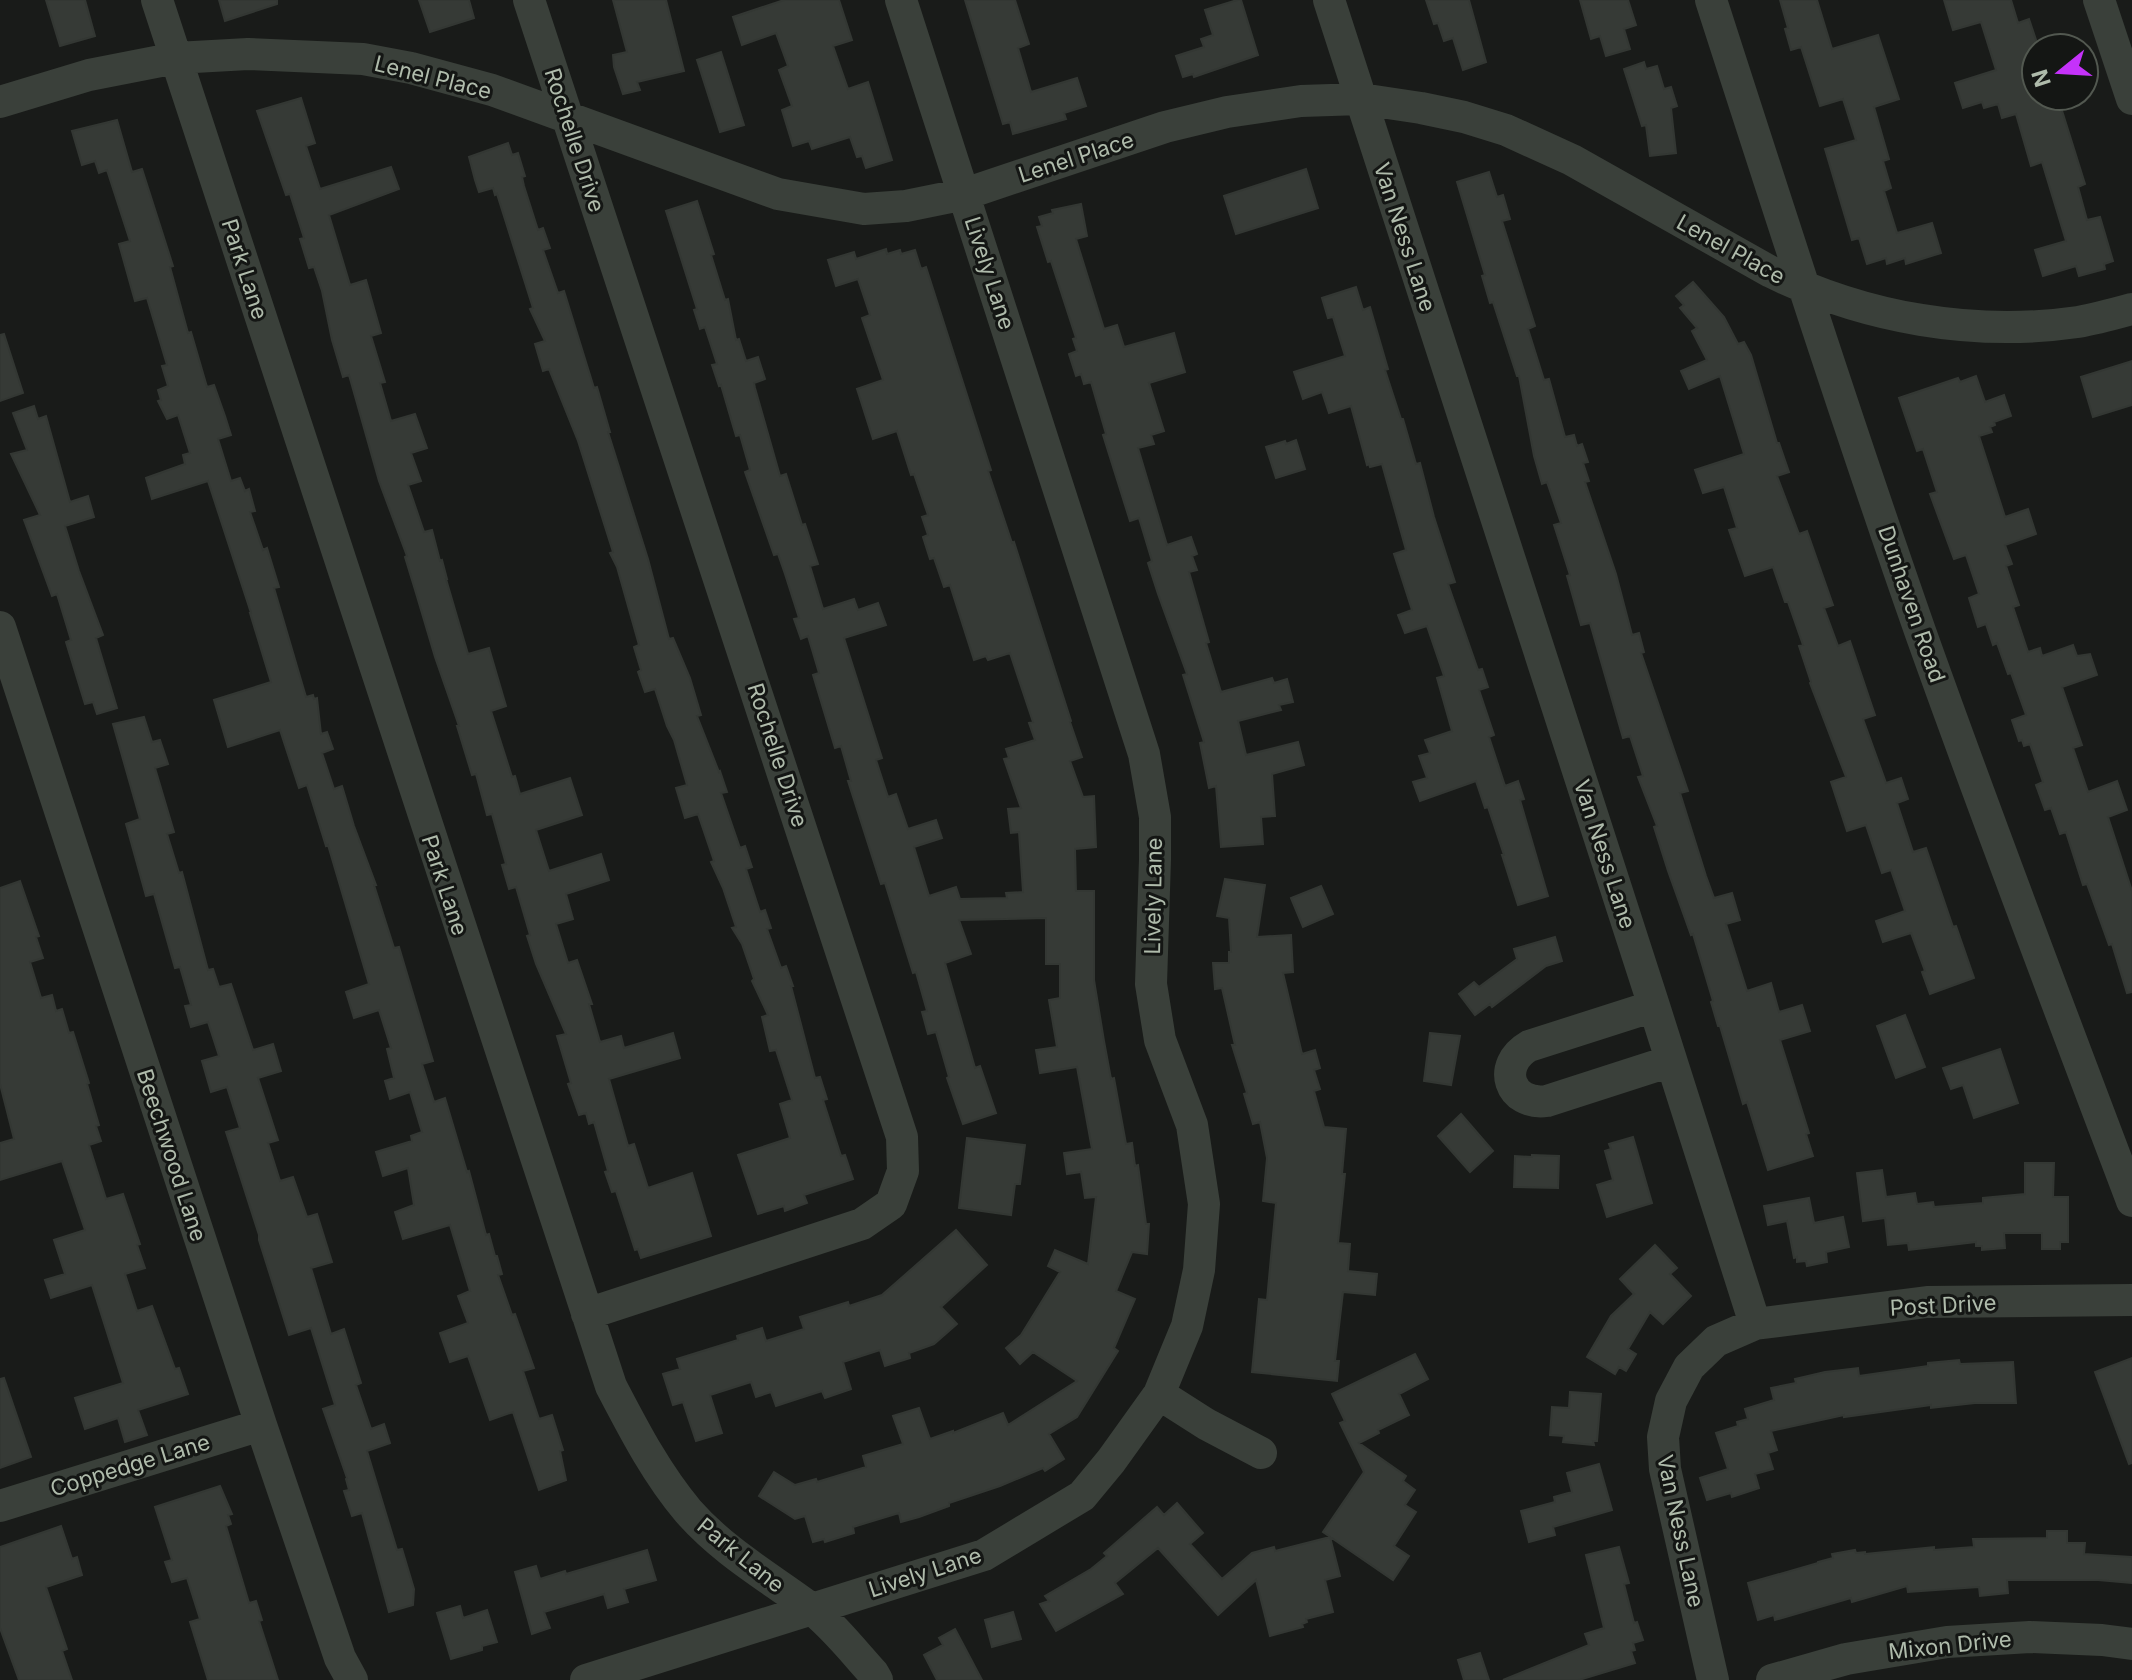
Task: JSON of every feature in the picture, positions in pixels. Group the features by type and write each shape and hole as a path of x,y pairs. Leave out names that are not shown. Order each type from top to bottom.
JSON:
{"street":[{"name":"Park Lane","path":"157,0 611,1386 653,1465 689,1512 722,1545 812,1609 877,1680"},
{"name":"Rochelle Drive","path":"529,0 902,1137 903,1171 891,1204 862,1224 587,1314"},
{"name":"Lively Lane","path":"812,1609 984,1555 1082,1496 1159,1394 1187,1326 1199,1270 1204,1204 1192,1125 1160,1040 1151,984 1155,817 1144,754 901,0"},
{"name":"Van Ness Lane","path":"1329,0 1755,1324 1716,1341 1689,1367 1671,1401 1663,1437 1665,1469 1713,1680"},
{"name":"Dunhaven Road","path":"1711,0 1803,288 1926,646 2132,1201"},
{"path":"2099,0 2132,99"},
{"name":"Lenel Place","path":"0,102 89,75 176,58 248,54 363,59 411,68 492,90 778,194 864,209 906,206 965,194 1165,127 1227,112 1301,101 1361,99 1435,111 1506,130 1572,160 1757,265 1803,288 1854,305 1919,320 1972,326 2079,322 2132,309"},
{"name":"Beechwood Lane","path":"0,627 261,1425 340,1658 352,1680"},
{"path":"1654,1006 1529,1046 1514,1058 1510,1078 1519,1095 1527,1100 1547,1101 1671,1061"},
{"name":"Post Drive","path":"1755,1324 1927,1302 2132,1300"},
{"path":"1159,1394 1206,1424 1261,1453"},
{"name":"Coppedge Lane","path":"0,1506 261,1425"},
{"path":"586,1680 812,1609"},
{"name":"Mixon Drive","path":"1772,1680 1846,1659 1947,1642 2030,1637 2132,1644"}],"building":[{"path":"46,0 85,0 95,36 60,46"},
{"path":"219,0 277,0 277,4 225,21"},
{"path":"419,0 469,0 474,18 430,32"},
{"path":"613,0 666,0 684,71 637,82 640,90 623,94 613,55 627,52"},
{"path":"784,0 839,0 852,40 833,46 848,89 868,82 892,160 866,168 862,156 857,157 850,137 812,149 809,141 793,146 782,110 792,106 779,70 788,66 776,33 742,45 733,17"},
{"path":"965,0 1015,0 1029,44 1018,48 1031,92 1077,78 1086,106 1064,113 1066,119 1013,134 1010,122 1003,124"},
{"path":"1241,0 1258,55 1194,77 1193,74 1183,77 1176,56 1204,47 1201,39 1213,35 1205,10"},
{"path":"1426,0 1469,0 1486,62 1463,70 1453,38 1444,41"},
{"path":"1580,0 1628,0 1636,25 1624,29 1630,49 1606,56 1600,36 1591,39"},
{"path":"1780,0 1817,0 1832,49 1878,35 1899,99 1874,107 1889,159 1883,161 1891,188 1884,191 1897,233 1932,223 1941,253 1906,264 1905,258 1887,264 1886,258 1867,264 1859,238 1852,240 1825,149 1856,140 1843,99 1820,106 1801,47 1791,50"},
{"path":"1944,0 2011,0 2018,23 2029,19 2033,32 2020,32 2020,112 2062,112 2085,184 2078,187 2087,220 2100,217 2113,261 2104,264 2105,269 2079,276 2076,266 2043,276 2035,250 2066,241 2042,162 2031,166 2016,114 2002,118 1998,104 1984,108 1982,102 1963,108 1955,83 1996,70 1981,22 1953,30"},
{"path":"721,52 744,125 720,132 697,60"},
{"path":"1644,62 1646,69 1657,66 1664,89 1671,87 1677,106 1671,108 1676,153 1650,156 1646,125 1642,126 1624,69"},
{"path":"301,98 315,143 306,146 320,189 391,167 399,189 329,215 350,285 366,280 381,333 371,336 385,382 380,383 391,421 415,414 427,448 411,453 421,481 408,485 424,532 432,530 468,654 489,648 506,706 491,711 520,794 570,778 582,815 536,830 549,871 601,854 609,880 566,894 573,919 556,924 568,963 577,960 592,1004 589,1004 600,1042 621,1036 624,1048 673,1033 680,1058 609,1079 628,1146 634,1144 648,1188 692,1173 711,1236 641,1258 638,1249 635,1250 616,1191 612,1192 605,1172 608,1171 594,1122 589,1124 586,1113 579,1115 557,1036 566,1034 536,964 516,887 509,889 502,865 506,864 492,814 487,815 476,774 472,775 407,556 379,481 349,375 343,377 322,291 314,267 309,268 300,239 304,238 290,194 286,195 257,111"},
{"path":"117,120 132,172 142,169 173,266 170,267 188,333 191,332 207,387 214,385 231,435 218,439 231,481 240,478 245,491 249,489 255,511 250,512 263,550 267,548 279,587 274,588 306,697 313,695 314,699 317,698 321,734 327,732 333,749 322,753 334,789 342,786 394,948 399,947 433,1061 422,1064 434,1102 445,1098 486,1235 489,1234 497,1256 502,1274 498,1275 534,1368 523,1371 539,1419 552,1415 563,1450 560,1451 566,1480 539,1490 513,1412 490,1420 468,1356 450,1362 440,1333 468,1323 458,1296 470,1291 450,1225 403,1239 395,1212 414,1205 408,1168 383,1176 376,1152 412,1141 411,1136 422,1132 410,1092 390,1099 385,1081 394,1078 387,1049 391,1048 379,1010 354,1018 346,992 369,984 307,785 299,788 280,730 228,747 214,700 271,682 208,481 152,499 146,478 185,464 183,455 190,453 178,415 167,419 158,401 161,400 158,390 168,386 162,366 167,365 147,298 135,301 119,244 130,241 107,170 99,173 95,161 82,165 72,131"},
{"path":"508,143 512,155 518,153 525,176 522,177 524,186 538,230 543,228 550,248 543,250 558,293 564,291 594,388 597,387 669,639 673,638 690,678 701,715 697,716 727,792 721,793 740,848 745,846 752,867 746,869 760,912 765,910 771,928 767,929 781,968 786,966 793,986 815,1078 820,1077 827,1099 823,1100 841,1156 845,1155 853,1179 804,1195 807,1203 785,1211 784,1206 758,1214 738,1155 790,1138 780,1104 792,1100 776,1050 770,1051 762,1017 768,1015 752,981 754,979 742,944 732,928 736,927 711,862 714,861 698,814 685,818 676,788 687,785 674,740 655,689 645,692 638,672 641,670 634,647 639,645 617,567 610,553 613,552 578,441 549,369 543,371 535,344 545,341 530,309 533,308 497,194 493,188 479,192 469,157"},
{"path":"1306,169 1318,208 1236,234 1224,196"},
{"path":"1489,172 1497,197 1503,195 1510,219 1502,221 1535,326 1528,329 1544,380 1549,379 1565,437 1574,435 1577,446 1582,444 1588,462 1583,463 1589,481 1585,482 1616,574 1632,635 1639,633 1644,652 1641,653 1688,791 1680,793 1706,876 1714,898 1732,893 1740,920 1726,924 1747,991 1771,983 1779,1012 1802,1005 1810,1031 1780,1040 1809,1133 1806,1134 1813,1156 1768,1170 1747,1102 1743,1104 1693,934 1668,871 1654,827 1657,826 1638,777 1643,776 1630,736 1623,738 1590,623 1581,625 1567,576 1570,575 1554,525 1561,523 1547,482 1542,484 1519,376 1482,276 1485,275 1457,182"},
{"path":"697,201 725,300 728,299 736,340 739,339 746,361 758,357 765,379 754,383 755,388 780,476 786,474 818,564 810,566 823,609 854,599 858,610 878,603 886,625 844,638 882,758 876,760 888,797 896,794 908,829 936,820 942,838 914,847 929,896 956,887 960,899 1007,898 1006,893 1023,892 1019,832 1011,833 1008,809 1021,808 1004,759 1009,758 1006,749 1035,740 1029,723 1033,722 1010,653 988,660 986,656 974,660 950,585 944,587 934,558 930,559 923,537 928,535 922,517 928,515 897,431 873,439 857,389 883,380 862,318 870,315 858,279 836,286 828,260 854,252 856,259 886,249 887,254 915,250 921,269 926,267 991,470 988,471 1014,542 1082,757 1070,761 1083,797 1094,796 1096,847 1075,849 1076,891 1094,891 1094,980 1104,1041 1126,1144 1132,1143 1135,1166 1138,1165 1146,1224 1149,1224 1147,1254 1132,1252 1116,1291 1135,1299 1114,1348 1118,1351 1077,1417 1049,1434 1064,1459 1045,1471 1043,1468 919,1517 901,1522 899,1513 853,1527 854,1533 825,1542 824,1539 813,1542 805,1516 795,1519 759,1496 774,1472 795,1485 816,1479 817,1482 866,1467 863,1456 903,1444 893,1416 919,1408 930,1439 1003,1413 1008,1425 1077,1381 1033,1352 1020,1364 1006,1348 1021,1335 1060,1272 1048,1266 1055,1250 1088,1264 1096,1197 1085,1198 1081,1172 1067,1174 1064,1153 1092,1149 1077,1067 1040,1073 1036,1050 1057,1047 1049,1000 1060,998 1060,964 1046,964 1046,918 959,920 971,954 945,963 975,1068 980,1066 996,1113 963,1124 936,1032 928,1034 922,1012 927,1011 916,972 913,973 885,883 881,884 848,781 851,781 841,746 835,748 813,675 819,673 808,636 801,639 794,619 799,618 785,574 778,554 774,555 745,472 750,470 740,435 736,436 712,365 717,364 705,327 700,329 694,310 697,309 666,211"},
{"path":"1081,204 1087,236 1076,239 1104,329 1117,325 1124,347 1174,333 1185,372 1149,383 1164,431 1151,435 1154,444 1138,448 1167,545 1191,537 1197,554 1192,556 1197,570 1189,572 1221,692 1272,678 1274,683 1287,679 1293,702 1279,705 1281,710 1238,721 1246,755 1298,742 1304,765 1272,774 1275,816 1261,817 1263,844 1221,847 1216,786 1209,788 1200,743 1204,742 1183,675 1187,674 1148,563 1152,561 1139,518 1130,521 1103,435 1106,434 1091,382 1084,384 1081,374 1076,376 1069,354 1077,351 1073,339 1076,338 1037,227 1042,226 1039,217 1053,213 1052,210"},
{"path":"1693,282 1724,317 1738,344 1744,342 1751,355 1777,443 1789,472 1777,476 1799,534 1807,531 1833,605 1824,608 1838,646 1850,641 1875,715 1863,719 1886,783 1901,778 1908,799 1897,803 1913,852 1926,848 1974,978 1930,994 1911,933 1883,942 1876,921 1905,911 1891,870 1882,873 1866,825 1847,831 1831,782 1846,777 1810,683 1799,646 1803,645 1788,602 1785,602 1773,567 1745,576 1729,530 1737,528 1724,487 1703,493 1695,470 1744,454 1720,376 1689,389 1681,371 1707,360 1692,331 1697,328 1680,308 1684,305 1676,296"},
{"path":"1356,287 1363,310 1370,307 1388,369 1385,370 1416,464 1420,463 1455,582 1448,584 1478,670 1482,669 1488,687 1479,690 1494,735 1489,737 1505,786 1518,781 1524,799 1520,800 1548,896 1518,905 1488,807 1485,808 1476,781 1420,801 1413,782 1427,778 1419,756 1430,753 1425,740 1452,731 1437,678 1444,676 1427,626 1405,633 1398,615 1412,610 1394,554 1406,550 1382,464 1367,465 1351,406 1329,413 1322,392 1303,399 1294,372 1345,356 1333,317 1328,318 1322,298"},
{"path":"4,334 23,393 0,401 0,335"},
{"path":"2132,361 2132,405 2093,417 2081,377"},
{"path":"1976,376 1985,402 2004,395 2011,416 1994,422 1995,425 1990,427 1992,432 1979,436 2005,517 2028,509 2036,534 2005,545 2012,564 2006,566 2019,605 2013,607 2028,652 2040,648 2042,656 2073,645 2077,656 2090,654 2097,675 2062,687 2082,745 2073,748 2088,792 2117,781 2127,810 2108,817 2132,891 2132,992 2127,993 2112,944 2109,945 2087,884 2083,885 2066,832 2060,834 2051,808 2045,810 2036,785 2043,782 2030,744 2024,746 2022,740 2019,741 2012,720 2026,715 1997,643 1993,645 1986,624 1978,627 1969,598 1979,594 1966,555 1954,559 1930,494 1937,492 1923,449 1917,451 1899,398 1958,378 1960,382"},
{"path":"34,406 38,419 46,416 70,502 88,496 94,517 65,526 103,635 96,638 117,708 97,714 93,702 85,704 66,642 71,640 57,594 52,596 24,520 40,515 11,454 27,450 13,413"},
{"path":"1296,440 1305,469 1276,478 1266,447"},
{"path":"144,717 152,742 160,740 168,764 155,768 174,832 167,834 179,873 182,872 208,970 213,969 219,987 231,984 253,1050 273,1044 281,1071 258,1078 278,1140 268,1143 280,1181 293,1177 307,1217 317,1214 332,1262 311,1268 331,1334 344,1329 361,1383 356,1385 371,1429 384,1424 390,1443 367,1451 397,1550 402,1549 414,1589 413,1605 389,1612 362,1513 352,1516 344,1491 349,1490 347,1478 323,1409 335,1405 311,1328 289,1335 226,1132 240,1128 227,1087 211,1092 202,1061 219,1056 208,1022 191,1027 185,1006 191,1005 180,967 175,968 154,894 146,896 126,824 140,819 113,724"},
{"path":"1225,879 1265,885 1257,937 1291,935 1293,972 1283,973 1302,1054 1315,1050 1320,1068 1314,1070 1320,1089 1314,1091 1324,1127 1346,1129 1338,1243 1350,1244 1348,1271 1377,1274 1375,1295 1343,1292 1335,1361 1339,1361 1337,1381 1252,1372 1259,1299 1267,1300 1276,1203 1263,1201 1267,1158 1260,1122 1253,1124 1232,1045 1235,1045 1222,988 1215,989 1213,963 1229,963 1231,952 1229,918 1217,916"},
{"path":"20,881 39,936 36,937 43,958 30,962 41,998 52,995 56,1011 62,1009 69,1033 73,1032 89,1083 101,1141 89,1145 106,1199 123,1194 140,1244 137,1245 145,1268 125,1274 137,1311 152,1306 175,1369 179,1368 188,1394 138,1410 147,1435 125,1442 118,1418 85,1429 75,1398 123,1383 92,1285 51,1298 45,1280 65,1274 54,1240 85,1230 62,1161 0,1180 0,1143 14,1139 0,1084 0,888"},
{"path":"1321,886 1333,914 1303,927 1291,898"},
{"path":"1555,937 1562,961 1546,966 1492,1007 1490,1004 1475,1015 1459,994 1474,982 1479,987 1517,959 1514,949"},
{"path":"1905,1015 1925,1067 1896,1078 1877,1026"},
{"path":"1430,1033 1460,1036 1451,1085 1424,1081"},
{"path":"2000,1049 2018,1103 1974,1118 1963,1085 1951,1089 1943,1068"},
{"path":"1461,1114 1493,1151 1470,1172 1438,1136"},
{"path":"1633,1137 1652,1203 1607,1217 1597,1185 1613,1180 1605,1151 1611,1149 1609,1144"},
{"path":"967,1138 1025,1145 1020,1184 1015,1184 1011,1215 959,1208"},
{"path":"1515,1156 1559,1156 1558,1188 1514,1187"},
{"path":"2025,1163 2054,1163 2053,1197 2068,1197 2068,1242 2060,1242 2060,1249 2042,1249 2042,1233 2004,1233 2005,1248 1982,1250 1976,1242 1909,1250 1908,1243 1888,1245 1885,1218 1863,1221 1857,1173 1882,1170 1886,1197 1915,1193 1917,1204 1933,1202 1934,1207 1983,1203 1983,1198 2025,1194"},
{"path":"1809,1198 1814,1223 1843,1217 1849,1247 1826,1252 1827,1262 1807,1266 1806,1261 1797,1262 1797,1257 1794,1258 1787,1221 1768,1225 1764,1206"},
{"path":"956,1230 987,1265 941,1307 957,1324 934,1344 909,1353 910,1358 885,1366 880,1350 843,1362 851,1389 825,1398 822,1391 776,1406 771,1392 756,1397 751,1382 710,1395 722,1433 696,1441 683,1402 673,1405 663,1374 680,1369 677,1359 738,1340 737,1336 762,1328 766,1341 804,1329 800,1317 882,1295"},
{"path":"1655,1245 1677,1268 1670,1274 1691,1296 1663,1324 1650,1312 1628,1349 1636,1354 1626,1371 1619,1367 1615,1374 1587,1357 1611,1316 1634,1294 1620,1279"},
{"path":"1415,1354 1428,1379 1399,1394 1409,1415 1359,1443 1406,1476 1403,1481 1415,1490 1405,1505 1416,1512 1394,1546 1409,1556 1393,1580 1323,1532 1364,1472 1340,1423 1345,1421 1332,1394"},
{"path":"2132,1358 2132,1463 2129,1464 2095,1372"},
{"path":"1959,1360 1960,1364 2013,1362 2016,1403 1975,1403 1931,1408 1931,1405 1844,1415 1771,1431 1777,1450 1768,1453 1773,1469 1755,1474 1759,1488 1732,1497 1731,1493 1707,1500 1700,1478 1728,1469 1716,1433 1738,1426 1737,1422 1748,1419 1745,1409 1774,1400 1771,1388 1825,1372 1858,1368 1859,1376"},
{"path":"4,1378 31,1457 0,1468 0,1379"},
{"path":"1570,1392 1601,1394 1597,1441 1593,1441 1594,1445 1563,1442 1564,1436 1550,1435 1552,1407 1569,1408"},
{"path":"1599,1464 1612,1510 1553,1527 1555,1535 1529,1542 1521,1511 1555,1502 1554,1497 1572,1492 1567,1473"},
{"path":"220,1486 232,1514 228,1515 231,1524 226,1526 249,1603 256,1601 262,1620 259,1621 278,1680 208,1680 190,1622 200,1619 187,1578 172,1582 165,1562 172,1560 155,1507"},
{"path":"1177,1503 1203,1533 1190,1544 1222,1579 1252,1553 1274,1547 1275,1551 1330,1537 1340,1576 1325,1580 1333,1612 1306,1619 1303,1627 1270,1636 1256,1580 1218,1615 1158,1548 1115,1583 1123,1594 1056,1631 1040,1604 1049,1601 1045,1596 1091,1569 1107,1556 1104,1553 1157,1507 1164,1515"},
{"path":"61,1526 72,1559 77,1557 82,1575 46,1587 67,1649 62,1651 72,1680 19,1680 0,1628 0,1547"},
{"path":"2047,1531 2067,1531 2067,1543 2085,1543 2084,1554 2132,1557 2132,1583 2007,1580 2008,1593 1980,1596 1979,1587 1908,1592 1907,1586 1775,1620 1774,1615 1758,1620 1748,1583 1833,1558 1832,1554 1855,1550 1856,1553 1865,1554 1934,1547 1934,1550 1974,1547 1973,1539 2047,1538"},
{"path":"1619,1547 1629,1583 1624,1584 1634,1623 1637,1622 1643,1640 1633,1643 1635,1650 1631,1651 1635,1663 1579,1680 1503,1680 1589,1645 1585,1634 1604,1628 1586,1555"},
{"path":"647,1550 656,1580 624,1589 628,1602 608,1608 604,1594 544,1612 550,1628 532,1634 515,1572 536,1566 540,1579"},
{"path":"460,1606 463,1618 487,1610 497,1642 451,1659 437,1613"},
{"path":"1013,1612 1021,1639 992,1647 985,1620"},
{"path":"955,1629 982,1680 937,1680 924,1655 943,1645 939,1638"},
{"path":"1480,1653 1489,1680 1464,1680 1458,1660"}]}
